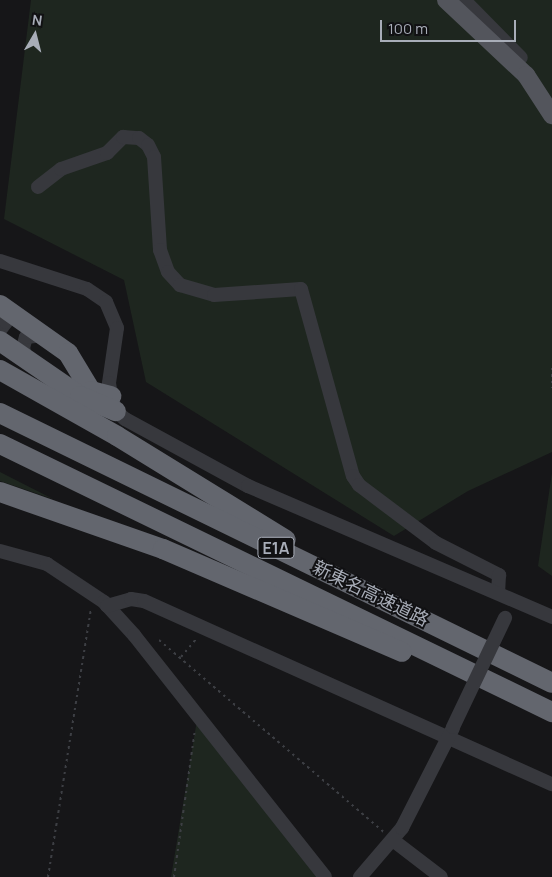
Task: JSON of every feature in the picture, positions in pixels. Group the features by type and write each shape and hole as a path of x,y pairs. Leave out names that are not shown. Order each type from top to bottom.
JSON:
{"highway":[{"path":"1,306 45,335 68,353 91,391 113,403"},
{"path":"0,341 80,396 113,403"},
{"path":"0,370 118,436 370,593"},
{"name":"新東名高速道路","path":"0,413 552,683"},
{"name":"新東名高速道路","path":"0,444 552,712"},
{"path":"0,492 163,549 552,719"}],"main road":[{"path":"446,0 526,75 552,115"}],"street":[{"path":"464,0 523,60 526,75"},
{"path":"38,187 61,170 107,153 123,137 139,138 148,145 154,157 160,250 168,272 180,284 214,295 301,289 353,476 360,485 436,543 499,575 498,592"},
{"path":"0,261 87,289 106,302 117,328 109,383 113,403 149,434 248,486 498,592 552,617"},
{"path":"0,330 6,322 1,306"},
{"path":"26,358 22,348 26,337 45,335"},
{"path":"0,551 47,564 96,596 107,606 134,635 325,877"},
{"path":"107,606 131,599 144,602 451,732 552,784"},
{"path":"360,877 394,842 451,732 514,600"},
{"path":"394,842 441,877"}],"path":[{"path":"552,368 552,388"},
{"path":"48,877 88,617 96,596"},
{"path":"180,658 205,628"},
{"path":"159,640 394,842"},
{"path":"174,877 197,716"}],"shaded area":[{"path":"31,0 552,0 552,452 468,491 394,536 146,382 124,280 4,219"},
{"path":"0,472 53,499 0,481"},
{"path":"552,473 552,576 538,566"},
{"path":"197,720 325,877 171,877"}]}
